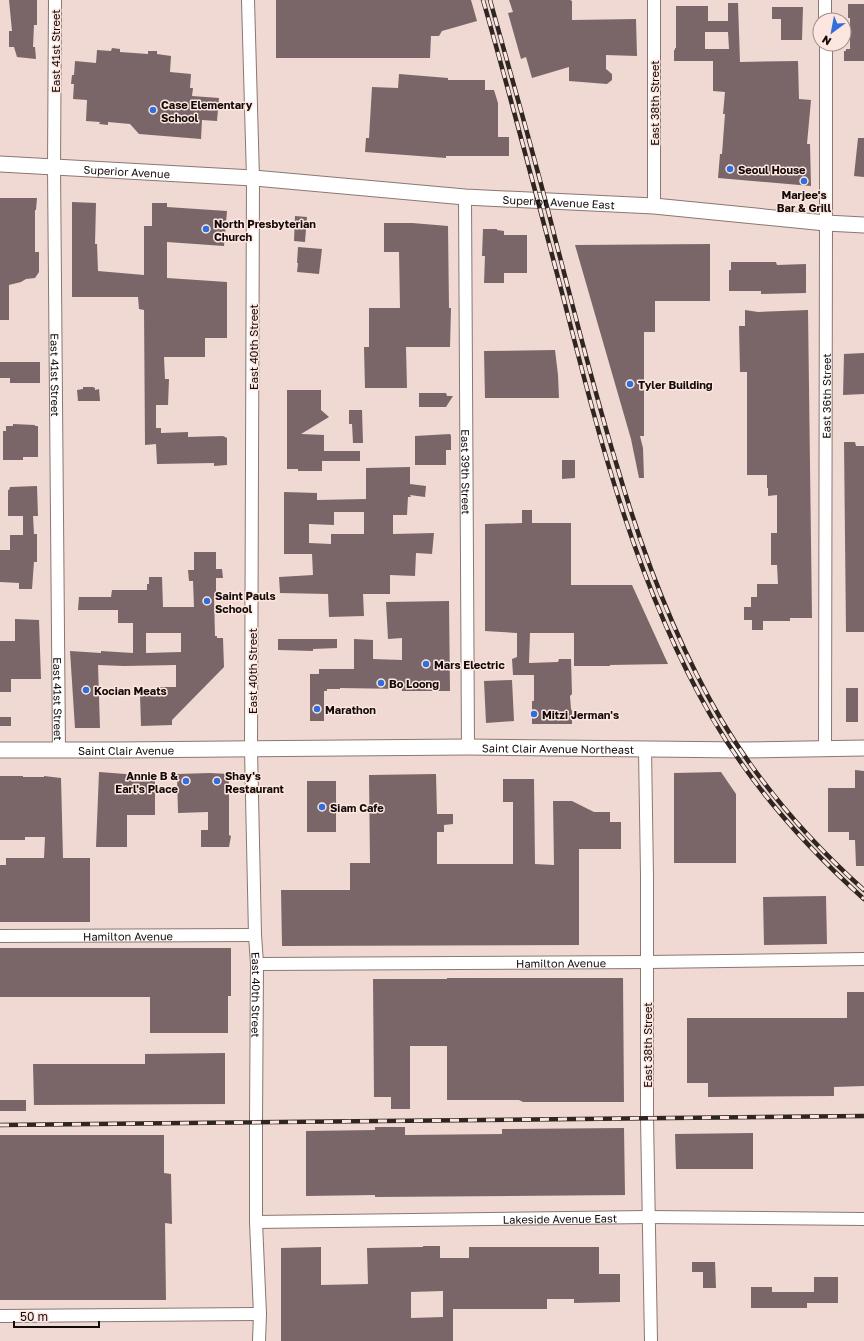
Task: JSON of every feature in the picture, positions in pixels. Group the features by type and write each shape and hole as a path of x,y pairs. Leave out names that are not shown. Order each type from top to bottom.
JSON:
{"main road":[{"name":"Superior Avenue","path":"0,164 253,178"},
{"name":"Superior Avenue East","path":"253,178 465,197 654,206 864,225"},
{"name":"Saint Clair Avenue Northeast","path":"252,749 468,746 742,750 864,748"},
{"name":"Saint Clair Avenue","path":"0,750 252,749"}],"street":[{"name":"East 41st Street","path":"55,0 54,168 59,750"},
{"name":"East 40th Street","path":"248,0 253,178 252,749 255,935 257,964 256,1222 260,1314 259,1341"},
{"name":"East 38th Street","path":"654,0 654,206"},
{"path":"825,0 825,12"},
{"name":"East 36th Street","path":"825,748 826,52"},
{"name":"East 39th Street","path":"465,197 468,746"},
{"name":"East 38th Street","path":"645,749 648,962 648,1217 651,1341"},
{"name":"Hamilton Avenue","path":"0,936 255,935"},
{"name":"Hamilton Avenue","path":"257,964 648,962 864,959"},
{"name":"Lakeside Avenue East","path":"256,1222 648,1217 864,1219"},
{"path":"0,1316 260,1314"}],"building":[{"path":"9,0 37,0 37,25 34,25 33,47 35,47 36,59 17,57 14,47 9,47 9,31 12,31"},
{"path":"276,0 471,0 477,21 442,31 439,36 431,36 430,58 276,58"},
{"path":"509,0 570,0 572,1 572,20 636,19 637,56 606,55 606,69 612,74 612,80 607,84 569,81 569,67 532,78 526,57 521,59 508,13 513,12"},
{"path":"728,3 738,3 740,62 798,61 799,99 811,100 807,144 810,144 811,186 718,178 720,154 722,154 725,92 713,91 713,61 674,61 674,50 676,48 676,6 708,6 708,21 728,21","holes":["705,32 728,32 729,49 705,49"]},
{"path":"848,4 864,4 864,61 844,61 844,52 852,52 852,12 848,12"},
{"path":"772,7 803,7 802,40 781,40 781,19 772,19"},
{"path":"112,48 120,49 120,52 148,54 148,51 157,51 157,54 171,56 170,72 191,74 190,88 193,88 192,96 219,98 217,121 202,120 201,139 139,134 130,124 108,122 108,125 99,124 100,122 86,121 87,100 73,99 74,84 71,84 72,75 74,75 75,61 96,63 97,50 111,51"},
{"path":"399,74 448,78 448,80 485,80 485,90 494,90 498,103 498,137 509,137 509,156 446,156 446,158 365,152 366,138 369,138 372,87 398,88"},
{"path":"858,138 864,138 864,177 854,176"},
{"path":"0,198 37,198 35,210 35,252 39,252 39,272 35,278 26,279 9,285 9,320 0,320"},
{"path":"72,202 96,203 95,244 97,244 98,271 144,275 144,226 152,226 152,203 167,203 167,207 227,211 224,246 167,242 167,278 227,282 227,338 205,338 205,357 164,357 165,379 169,379 168,405 156,405 156,428 161,428 161,433 188,432 188,437 223,436 227,438 227,465 214,466 214,463 157,464 156,444 145,445 144,310 139,309 138,297 72,297"},
{"path":"295,216 307,217 305,242 294,241"},
{"path":"384,223 412,223 448,226 449,308 451,308 450,347 406,347 407,388 365,388 364,347 369,347 369,308 400,308 399,252 384,252"},
{"path":"483,229 497,229 504,231 504,235 527,235 527,273 504,273 504,283 484,283 485,256 482,256"},
{"name":"Tyler Building","path":"710,244 710,301 655,301 655,332 644,332 644,436 640,436 643,448 644,478 639,478 631,439 575,245"},
{"path":"298,247 322,249 319,274 297,272"},
{"path":"731,262 776,262 777,265 806,264 806,293 761,294 761,291 729,291 729,270 731,270"},
{"path":"745,310 758,312 808,310 812,618 790,618 790,621 763,621 763,630 752,630 752,620 744,620 744,607 751,607 751,597 757,597 757,584 778,584 777,565 771,565 771,533 777,533 777,495 768,496 767,475 747,475 747,372 740,372 739,326 745,326"},
{"path":"555,350 559,398 485,398 484,351"},
{"path":"864,353 864,394 843,395 844,354"},
{"path":"0,362 40,362 40,383 10,383 10,378 0,378"},
{"path":"83,387 93,387 95,390 99,389 100,401 78,401 77,390 83,389"},
{"path":"287,390 321,390 321,410 329,417 301,434 324,435 324,451 360,451 360,461 322,461 322,471 298,471 298,469 287,469"},
{"path":"419,393 446,393 447,396 453,396 446,407 419,407"},
{"path":"349,410 362,410 363,443 353,443 352,424 349,424"},
{"path":"13,424 38,426 38,457 23,457 23,460 3,460 3,431 6,431 6,426 13,426"},
{"path":"450,434 451,450 446,450 446,465 415,465 415,436"},
{"path":"844,442 855,442 856,446 864,446 864,632 846,632"},
{"path":"562,460 575,460 575,478 562,479"},
{"path":"410,467 410,484 426,486 425,497 410,495 411,497 408,497 407,515 393,515 393,534 434,533 432,554 416,553 415,576 390,575 390,594 363,594 364,616 329,617 328,594 280,593 279,577 313,575 312,554 284,554 284,492 317,493 317,500 366,499 366,468","holes":["334,512 364,512 364,534 331,534 331,544 309,543 309,524 334,525"]},
{"path":"37,486 38,516 33,516 34,534 37,534 37,562 34,562 32,589 19,589 19,583 0,582 0,550 10,550 10,535 23,535 23,516 8,516 8,490 10,487"},
{"path":"522,510 532,510 532,523 571,523 571,585 632,585 668,664 574,666 574,633 530,633 529,663 558,662 559,659 571,659 572,694 570,696 572,724 532,724 534,675 513,675 512,659 517,657 517,633 485,631 485,524 522,523"},
{"path":"194,552 216,552 216,569 222,569 223,578 216,578 216,596 214,596 215,636 217,636 217,638 223,638 224,667 172,720 172,725 141,726 140,694 143,694 143,690 160,690 160,687 176,687 176,665 98,665 100,728 75,728 70,651 133,653 133,623 118,623 118,610 78,610 79,597 111,597 112,590 147,590 149,577 162,577 163,607 194,607 193,581 189,581 188,570 194,570","holes":["146,633 181,633 181,652 146,653"]},
{"path":"449,601 450,691 402,691 402,689 327,689 327,691 324,691 324,721 310,721 310,674 319,674 319,669 354,669 354,639 373,640 373,659 402,660 402,638 388,639 386,602"},
{"path":"15,619 39,620 41,679 11,679 11,692 0,692 0,641 15,641"},
{"path":"278,639 337,639 337,648 313,649 313,651 278,650"},
{"path":"512,680 514,721 486,723 484,681"},
{"path":"846,688 858,688 858,722 846,722"},
{"path":"0,717 11,717 11,726 0,726"},
{"path":"855,770 864,771 864,866 856,866 855,840 849,840 849,832 828,832 828,788 855,788"},
{"path":"99,772 152,776 155,778 155,815 127,815 127,847 96,847"},
{"path":"721,772 736,794 736,863 674,863 674,773"},
{"path":"177,774 229,774 229,835 231,836 229,847 201,847 201,830 208,830 208,812 178,813"},
{"path":"436,774 437,814 453,814 453,824 444,825 444,832 437,832 437,864 513,864 513,802 503,802 503,779 534,779 535,864 554,865 553,801 572,801 594,812 610,812 610,822 621,822 621,849 579,849 579,945 282,946 281,890 350,890 350,863 370,863 369,775"},
{"path":"0,776 44,776 61,778 63,858 90,858 90,922 0,922 0,865 6,865 6,858 44,858 45,837 25,837 25,840 0,840"},
{"name":"Siam Cafe","path":"307,781 336,781 336,832 307,832"},
{"path":"826,896 827,944 764,945 763,897"},
{"path":"0,948 231,948 231,996 228,996 228,1033 150,1033 150,997 0,997"},
{"path":"623,978 624,1102 447,1100 447,1046 410,1046 410,1109 391,1109 391,1097 374,1097 373,979"},
{"path":"847,992 864,992 864,1086 834,1087 834,1096 708,1097 708,1083 687,1083 687,1018 847,1018"},
{"path":"225,1053 225,1104 34,1105 33,1064 145,1064 145,1054"},
{"path":"0,1100 26,1100 26,1111 0,1111"},
{"path":"375,1127 405,1127 405,1135 502,1134 502,1129 624,1128 625,1195 375,1197 375,1195 306,1196 306,1131 375,1130"},
{"path":"753,1133 753,1169 676,1169 675,1134"},
{"path":"0,1135 164,1135 164,1173 171,1174 172,1224 165,1223 166,1300 0,1300"},
{"path":"440,1246 440,1258 469,1258 469,1247 599,1247 599,1274 620,1274 620,1302 574,1303 574,1299 547,1299 547,1309 453,1309 453,1341 281,1341 281,1248 321,1247 321,1285 368,1284 367,1248","holes":["443,1291 443,1317 411,1318 411,1292"]},
{"path":"692,1262 715,1262 716,1288 703,1288 703,1272 692,1272"},
{"path":"814,1277 838,1277 838,1303 807,1303 807,1308 751,1308 751,1287 772,1287 772,1292 814,1292"}],"railway":[{"path":"483,0 608,463 642,567 662,618 685,668 711,716 743,766 780,814 800,836 864,899"},
{"path":"490,0 609,438 649,565 675,629 705,691 722,721 752,767 805,832 864,890"},
{"path":"0,1125 864,1116"}],"place":[{"name":"Case Elementary School","path":"153,110"},
{"name":"Seoul House","path":"730,169"},
{"name":"Marjee's Bar & Grill","path":"804,181"},
{"name":"North Presbyterian Church","path":"206,229"},
{"name":"Tyler Building","path":"630,384"},
{"name":"Saint Pauls School","path":"207,601"},
{"name":"Mars Electric","path":"426,664"},
{"name":"Bo Loong","path":"381,683"},
{"name":"Kocian Meats","path":"86,690"},
{"name":"Marathon","path":"317,709"},
{"name":"Mitzi Jerman's","path":"534,714"},
{"name":"Annie B & Earl's Place","path":"186,781"},
{"name":"Shay's Restaurant","path":"217,781"},
{"name":"Siam Cafe","path":"322,807"}]}
